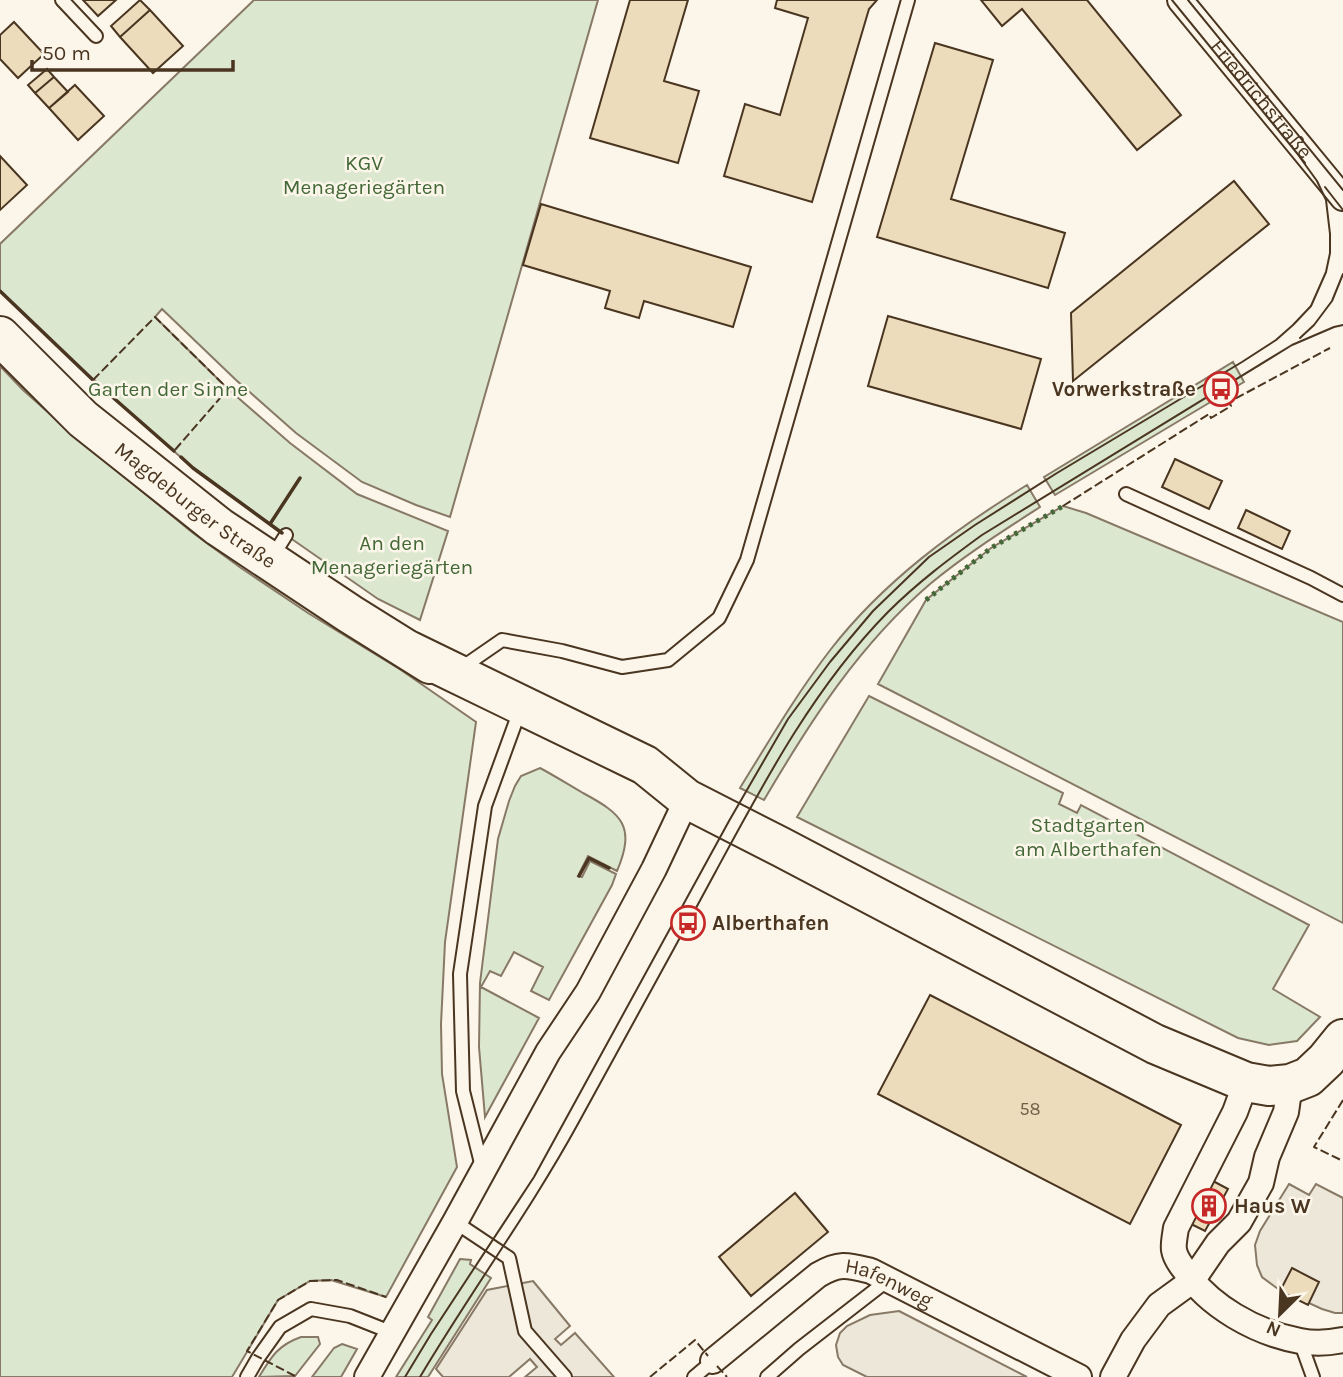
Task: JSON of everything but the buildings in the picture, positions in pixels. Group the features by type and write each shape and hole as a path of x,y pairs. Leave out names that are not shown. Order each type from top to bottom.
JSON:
{"main road":[{"name":"Magdeburger Straße","path":"0,336 83,419 219,527 278,548 350,614 410,650 516,721 633,787 687,799"},
{"name":"Magdeburger Straße","path":"410,650 645,765 687,799 1154,1044 1246,1082 1269,1086 1290,1084"},
{"path":"1290,1084 1308,1077 1343,1039"}],"street":[{"name":"Friedrichstraße","path":"1180,0 1343,198"},
{"path":"367,1377 548,1052 588,992 687,799"},
{"path":"1246,1082 1235,1112 1176,1228 1174,1249 1192,1281 1220,1307 1250,1324 1300,1341 1326,1343 1343,1340"},
{"path":"1114,1377 1133,1340 1159,1305 1192,1281 1218,1243 1239,1223 1261,1183 1267,1157 1286,1112 1290,1084"},
{"name":"Hafenweg","path":"713,1361 818,1275 833,1266 852,1266 871,1271 1078,1377"}],"lane":[{"path":"62,0 96,36"},
{"path":"455,672 502,640 562,651 621,667 668,660 719,618 747,560 908,0"},
{"path":"1126,494 1311,578 1343,596"},
{"path":"483,1171 463,1091 460,974 485,806 516,721"},
{"path":"455,1222 509,1258 525,1331 565,1377"},
{"path":"767,1377 888,1280"},
{"path":"247,1377 280,1327 311,1309 350,1316 393,1333"},
{"path":"1300,1341 1312,1377"},
{"path":"694,1377 713,1361"}],"green space":[{"name":"KGV Menageriegärten","path":"254,0 598,0 450,517 362,482 296,433 162,309 155,317 228,389 290,443 357,494 448,531 420,620 378,599 193,468 93,380 0,291 0,244"},
{"path":"1233,362 1244,382 1055,495 1044,477"},
{"path":"0,366 77,438 193,533 308,613 401,670 476,722 445,942 441,1024 442,1074 457,1167 386,1297 331,1280 310,1281 278,1300 232,1377 0,1377"},
{"path":"1027,485 1040,507 943,573 881,632 818,713 764,800 740,788 807,683 852,624 922,558"},
{"path":"1063,506 1086,513 1343,622 1343,923 878,684 926,600 991,548"},
{"name":"Stadtgarten am Alberthafen","path":"869,696 1063,793 1059,804 1077,813 1081,805 1309,925 1273,989 1320,1017 1297,1041 1269,1045 1238,1038 797,817"},
{"path":"540,768 616,815 625,832 623,856 617,871 588,856 578,876 582,877 590,861 616,874 549,1000 531,991 543,967 514,952 501,976 490,971 481,987 539,1018 485,1117 479,1047 480,983 498,839 515,786 521,776"},
{"path":"460,1259 471,1260 470,1264 491,1278 428,1377 396,1377 432,1320 428,1317"},
{"path":"301,1337 318,1337 320,1344 295,1376 259,1377 276,1352"},
{"path":"342,1344 357,1349 341,1377 312,1377 334,1348"}],"shaded area":[{"path":"1289,1184 1309,1195 1316,1184 1343,1198 1343,1313 1322,1309 1278,1289 1262,1277 1257,1265 1255,1245 1260,1231"},
{"path":"533,1281 570,1326 555,1339 561,1345 575,1333 614,1377 525,1377 537,1367 530,1359 509,1377 443,1377 436,1369 487,1290"},
{"path":"899,1311 1027,1377 867,1377 843,1365 836,1345 840,1333 847,1326 870,1315"}],"tram line":[{"path":"1172,0 1305,163"},
{"path":"1188,0 1343,190"},
{"path":"405,1377 534,1177 729,821 788,719 830,662 873,611 929,557 1057,473 1276,340 1311,306 1326,272 1330,234 1326,200 1317,181 1299,156"},
{"path":"1325,187 1343,210"},
{"path":"1300,338 1332,301 1343,274"},
{"path":"420,1377 560,1155 734,837 793,735 814,702 862,641 910,591 982,535 1292,345 1343,325"}],"hedge":[{"path":"926,600 991,548 1063,506"}],"fence":[{"path":"93,380 155,317 228,389 174,451"},
{"path":"1063,506 1209,414 1211,418 1231,406 1229,402 1330,348"},
{"path":"1343,1100 1314,1147 1343,1161"},
{"path":"295,1376 247,1351 278,1300 310,1281 337,1280 386,1297"},
{"path":"650,1377 695,1340 708,1356"},
{"path":"717,1366 727,1377"}],"wall":[{"path":"0,291 93,380 174,451"},
{"path":"181,457 282,533"},
{"path":"270,524 300,478"},
{"path":"579,876 589,858 609,868"}],"place":[{"name":"Vorwerkstraße","path":"1221,389"},
{"name":"Alberthafen","path":"688,923"},
{"name":"Haus W","path":"1209,1206"}],"park label":[{"name":"Garten der Sinne","path":"168,389"},
{"name":"An den Menageriegärten","path":"392,555"}]}
